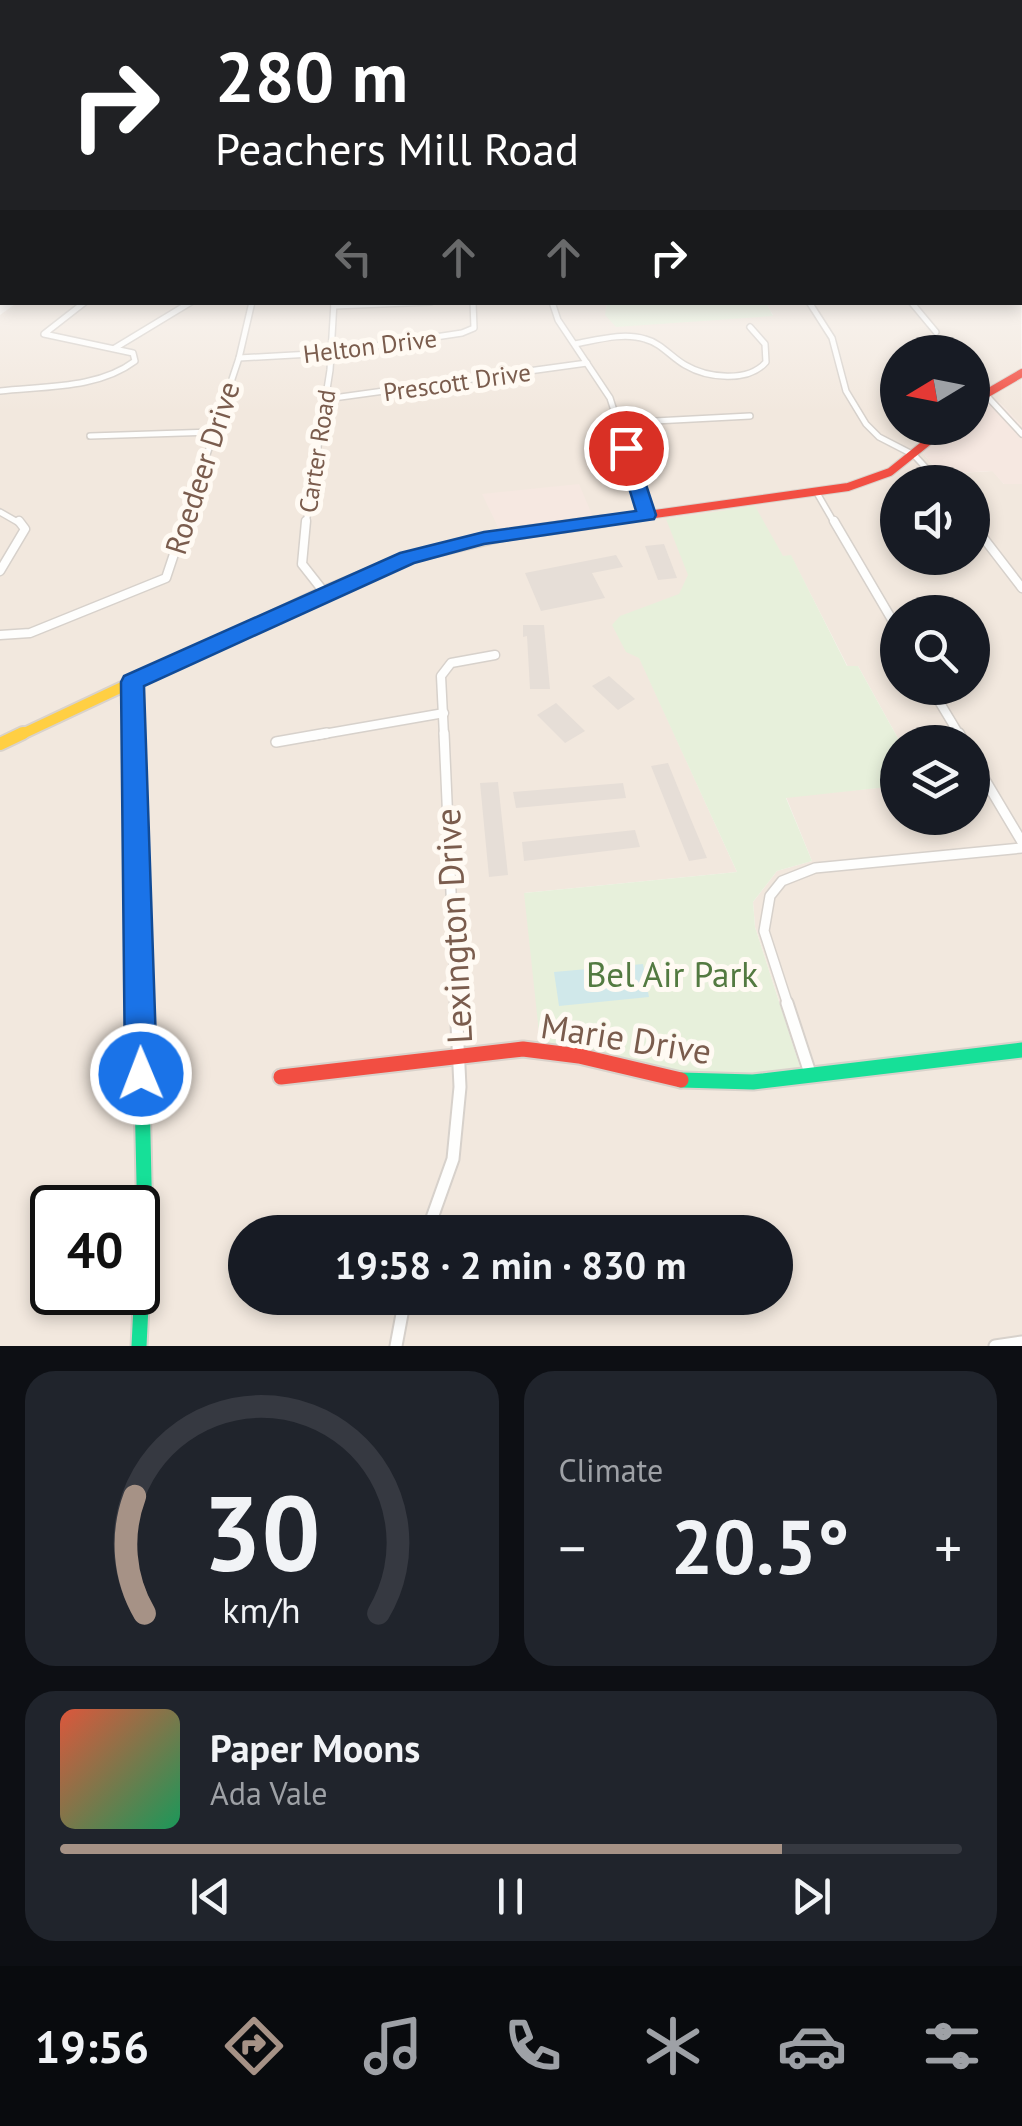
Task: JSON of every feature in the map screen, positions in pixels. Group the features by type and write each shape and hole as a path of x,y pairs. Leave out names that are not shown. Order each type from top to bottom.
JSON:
{"main road":[{"path":"990,390 1022,373"},
{"path":"0,744 324,592 407,558 461,543 817,494 878,478 925,445"},
{"path":"132,682 145,1226 139,1346"},
{"name":"Marie Drive","path":"282,1077 547,1050 706,1083 812,1076 1022,1050"}],"street":[{"path":"0,390 117,374 135,361 133,353 44,334 81,305"},
{"path":"115,348 186,305"},
{"name":"Roedeer Drive","path":"0,635 30,633 166,578 239,358 251,305"},
{"name":"Carter Road","path":"324,592 302,564 301,553 326,399 334,305"},
{"name":"Helton Drive","path":"239,358 329,352 462,333 474,328 473,305"},
{"path":"553,305 610,398 647,515"},
{"path":"811,305 832,338 846,392 866,424 923,465"},
{"path":"914,305 936,332"},
{"path":"575,344 641,337 690,368 727,376 748,374 768,362 766,344 750,327"},
{"name":"Prescott Drive","path":"326,399 587,363"},
{"path":"990,399 1022,434"},
{"path":"618,422 750,416"},
{"path":"90,436 214,432"},
{"path":"817,494 880,600"},
{"path":"0,512 18,519 26,529 0,571"},
{"path":"990,546 1022,588"},
{"name":"Lexington Drive","path":"433,1215 452,1159 459,1114 444,668 451,663 495,655"},
{"path":"276,742 444,713"},
{"path":"812,1076 764,931 764,909 775,885 788,875 816,868 1022,845 990,789"},
{"path":"396,1346 402,1315"},
{"path":"995,1346 1022,1342"}],"shaded area":[{"path":"14,305 607,305 606,315 773,315 767,305 1021,305 1022,426 999,402 990,402 990,335 880,335 880,445 918,445 933,465 880,465 880,575 990,575 990,471 1004,484 1022,484 1022,1346 0,1346 0,315","holes":["483,494 597,528 505,541"]},
{"path":"990,402 999,402 1022,426 1022,484 1004,484 990,471 990,465 933,465 917,446 990,445"},
{"path":"579,484 598,529 505,541 482,494"}],"green space":[{"path":"607,305 768,305 773,316 616,327 605,315"},
{"name":"Bel Air Park","path":"755,506 783,556 791,555 847,666 858,666 891,725 880,725 880,788 786,798 812,861 777,871 753,902 755,927 801,1070 747,1078 698,1077 540,1042 524,893 737,872 639,658 626,652 612,625 620,616 679,594 688,575 666,519"}],"water":[{"path":"643,964 649,997 559,1006 554,972"}],"building":[{"path":"664,544 677,578 658,580 645,546"},
{"path":"616,555 623,567 592,573 605,598 541,611 525,573"},
{"path":"523,625 544,625 550,689 530,689"},
{"path":"609,676 635,699 618,710 592,686"},
{"path":"556,703 585,731 565,743 537,715"},
{"path":"668,763 707,858 689,861 651,766"},
{"path":"498,782 508,875 489,877 480,783"},
{"path":"623,783 626,798 516,808 513,792"},
{"path":"635,830 640,847 524,861 522,842"}],"traffic: fast":[{"path":"132,682 145,1226 139,1346"},
{"path":"681,1080 753,1082 1022,1050"}],"traffic: slow":[{"path":"0,744 324,592 407,558 504,535 619,519"}],"traffic: jam":[{"path":"990,392 1022,373"},
{"path":"619,519 848,487 890,472 924,445"},
{"path":"281,1077 523,1049 579,1056 681,1080"}],"route":[{"path":"141,1074 132,682 407,558 484,538 647,515 626,448"}]}
